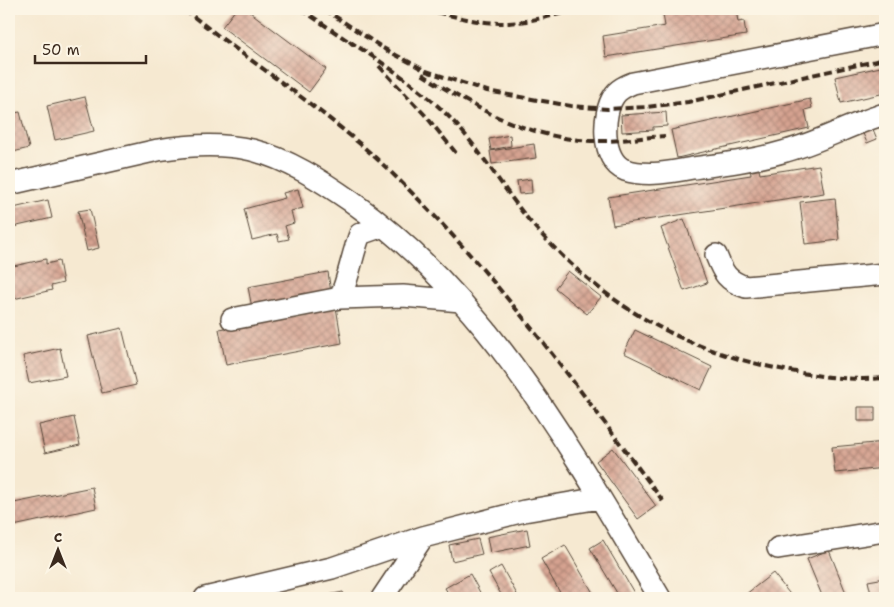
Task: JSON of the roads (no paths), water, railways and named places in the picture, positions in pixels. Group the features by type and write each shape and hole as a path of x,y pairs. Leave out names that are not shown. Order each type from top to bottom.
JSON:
{"street":[{"path":"885,34 633,84 615,94 611,101 608,109 607,147 612,160 625,170 667,172 752,160 787,151 885,114"},
{"path":"9,184 158,150 180,147 221,146 264,154 301,171 340,194 383,226 423,260 488,332 537,398 660,598"},
{"path":"340,298 349,278 351,256 360,234 383,226"},
{"path":"716,255 724,275 732,283 746,287 885,274"},
{"path":"232,318 340,298 403,296 461,301"},
{"path":"204,598 332,568 423,537 524,511 600,498"},
{"path":"778,548 885,531"},
{"path":"382,598 423,537"}],"railway":[{"path":"184,9 354,139 417,198 456,239 528,324 663,501"},
{"path":"301,9 354,45"},
{"path":"324,9 389,52"},
{"path":"425,9 456,17 498,23 537,19 582,9"},
{"path":"349,41 404,78 441,109 477,149 520,209 544,237 569,263 623,305 681,338 745,361 819,376 859,379 885,378"},
{"path":"383,48 426,71 487,91 571,106 608,109 688,102 885,59"},
{"path":"379,66 425,115 456,153"},
{"path":"422,74 487,112 510,122 557,137 607,141 665,136"}]}
